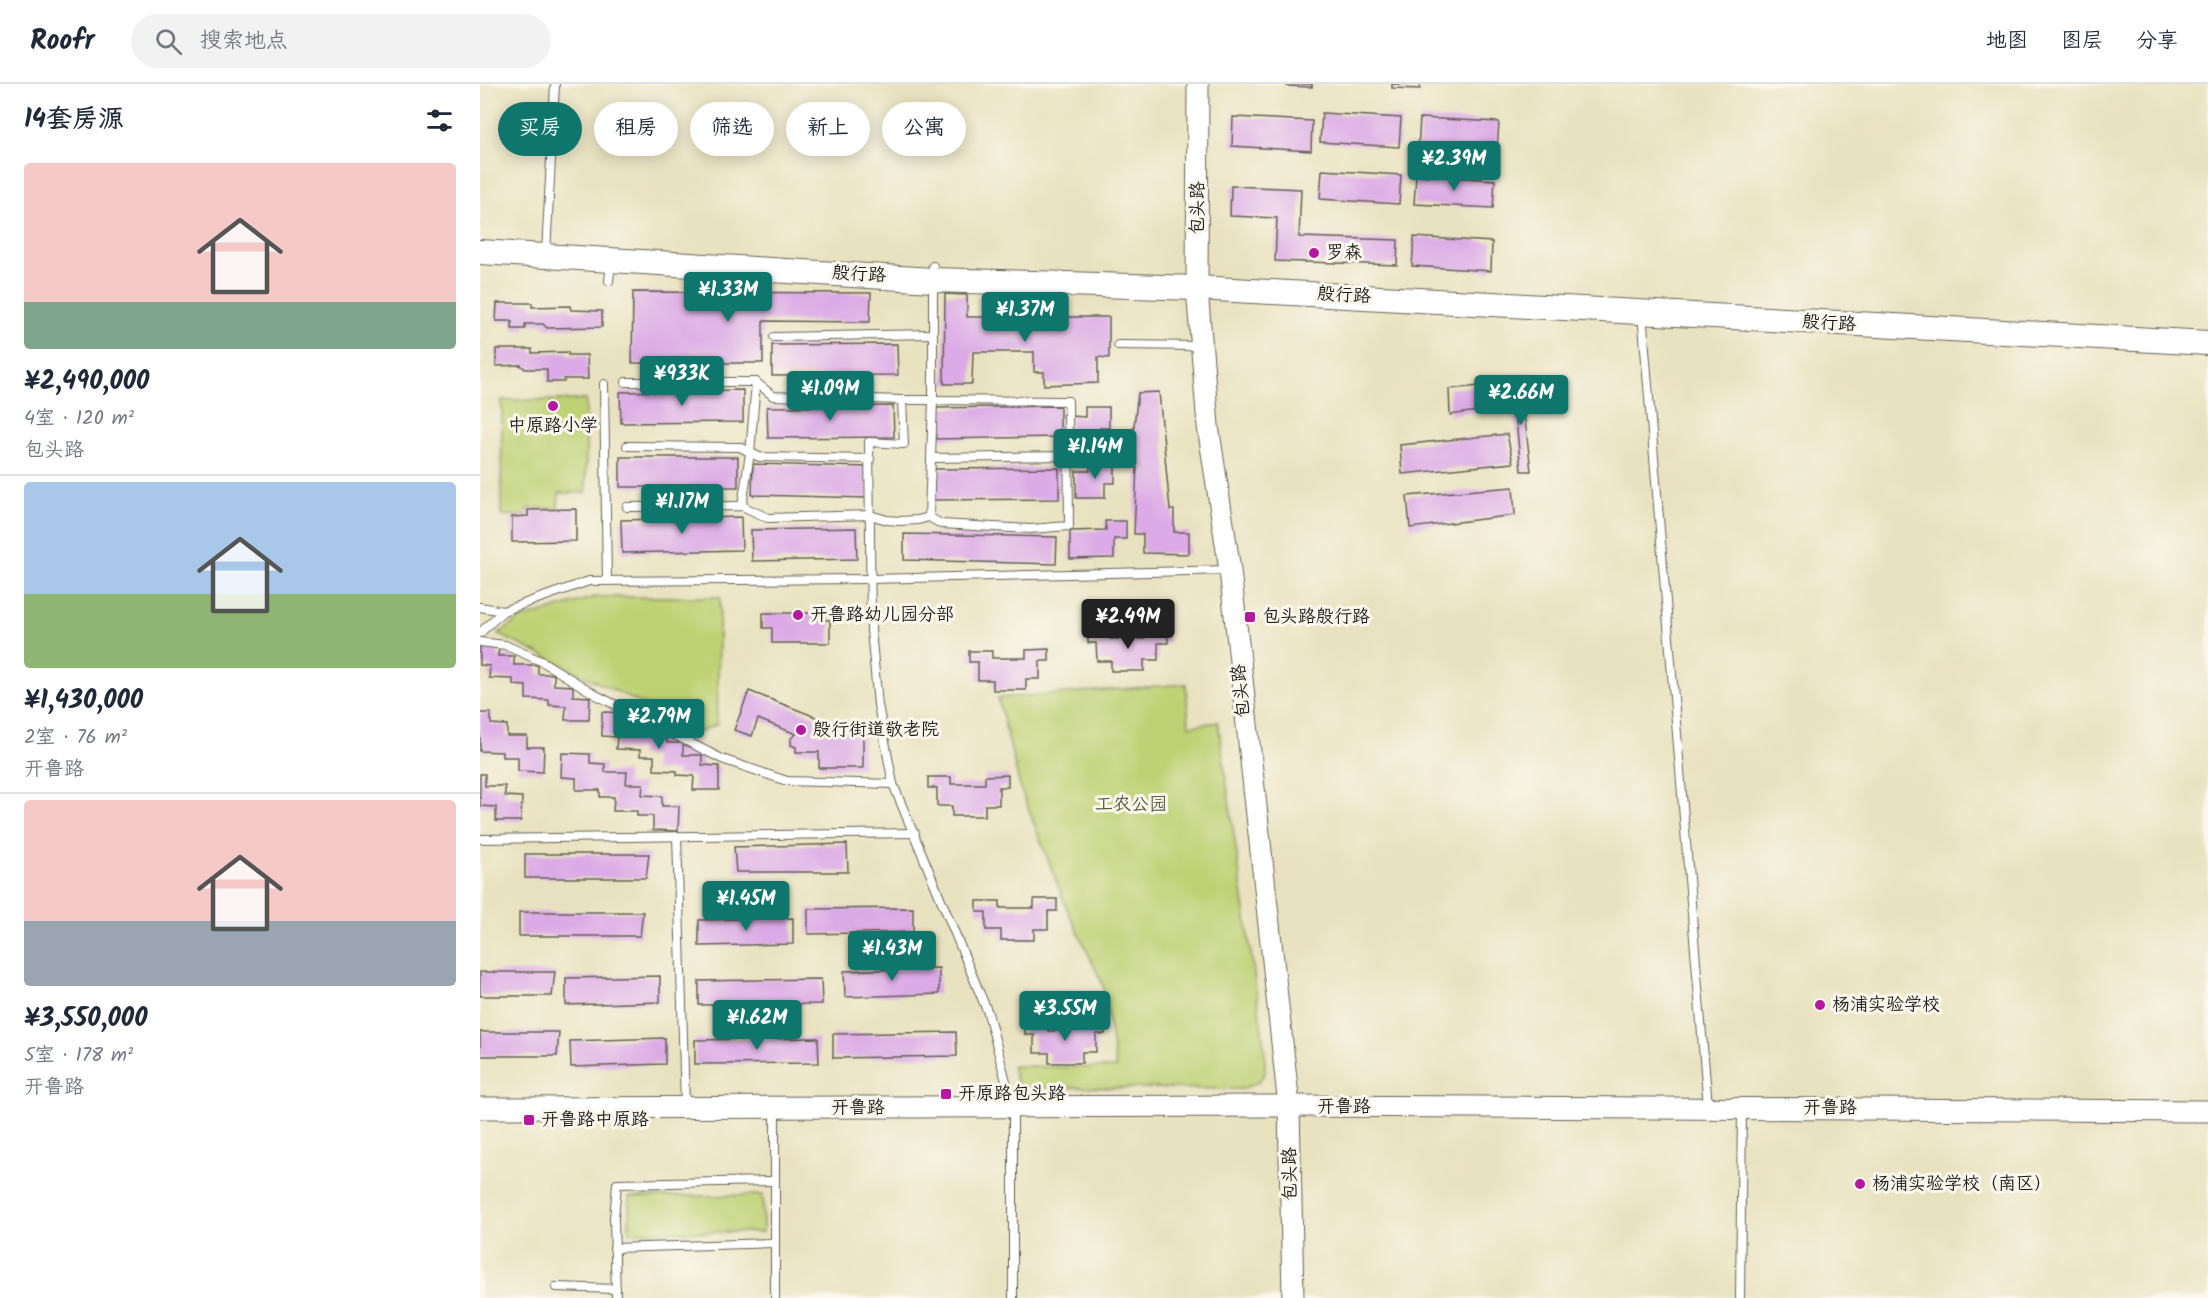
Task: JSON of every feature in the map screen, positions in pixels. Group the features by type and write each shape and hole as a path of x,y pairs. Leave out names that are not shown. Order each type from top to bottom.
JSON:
{"main road":[{"name":"殷行路","path":"480,240 546,250 610,270 933,273 1198,281 1374,282 1642,307 2208,344"},
{"name":"殷行路","path":"480,252 546,250 933,273 958,286 1198,281"},
{"name":"殷行路","path":"1642,307 2208,329"}],"street":[{"name":"包头路","path":"1198,84 1198,281 1208,426 1230,570 1289,1106 1293,1298"},
{"name":"开鲁路","path":"480,1108 1289,1106 2208,1111"}],"lane":[{"path":"546,250 555,84"},
{"path":"929,517 933,400 933,273"},
{"path":"1642,307 1708,1107"},
{"path":"774,337 933,334"},
{"path":"1118,345 1202,346"},
{"path":"626,382 756,382 773,396 1068,402 1069,526 1030,529 940,524 929,517 918,520 893,520 870,515 768,518 742,506 627,507"},
{"path":"742,506 750,453 756,382"},
{"path":"604,384 607,581"},
{"path":"902,400 904,444 869,442 871,630 878,705 893,783 988,1013 1013,1107 1013,1298"},
{"path":"627,446 740,447 759,457 870,459"},
{"path":"931,458 1069,456"},
{"path":"480,633 503,611 589,581 871,579 1230,570"},
{"path":"480,608 503,611"},
{"path":"480,642 505,645 543,662 598,696 733,763 787,781 893,783"},
{"path":"480,839 915,833"},
{"path":"677,836 685,1106"},
{"path":"1740,1298 1742,1107"},
{"path":"775,1108 776,1298"},
{"path":"556,1287 616,1294 614,1248 617,1184 774,1181"},
{"path":"614,1248 775,1243"}],"green space":[{"path":"502,400 586,400 586,493 559,493 558,508 527,508 526,516 501,515"},
{"path":"595,597 720,597 717,724 700,732 498,634 520,619"},
{"name":"工农公园","path":"1186,684 1189,726 1218,722 1265,1052 1265,1074 1258,1082 1243,1089 1018,1087 1012,1066 1116,1068 1103,985 1068,911 1021,790 998,698"},
{"path":"763,1195 763,1232 629,1232 629,1197"}],"building":[{"path":"1287,84 1312,84 1312,87 1287,86"},
{"path":"1392,84 1420,84 1420,89 1392,88"},
{"path":"1322,113 1401,118 1399,147 1320,142"},
{"path":"1233,117 1312,121 1311,151 1232,146"},
{"path":"1420,118 1499,122 1497,151 1418,147"},
{"path":"1322,170 1401,175 1399,204 1320,199"},
{"path":"1416,175 1495,180 1493,208 1414,204"},
{"path":"1231,186 1301,189 1299,237 1398,240 1397,265 1275,261 1277,218 1230,216"},
{"path":"1414,237 1492,242 1491,271 1412,266"},
{"path":"633,292 871,293 870,322 763,321 763,363 632,363"},
{"path":"945,294 967,295 967,317 1109,317 1109,358 1098,357 1098,383 1044,385 1044,372 1034,372 1034,352 973,352 972,384 944,384"},
{"path":"497,303 532,303 532,307 570,306 571,310 602,311 602,327 547,328 543,324 525,324 525,329 512,329 512,321 496,321"},
{"path":"897,344 898,375 772,376 772,345"},
{"path":"496,349 532,349 532,353 568,352 568,355 587,355 588,379 547,382 547,369 525,369 521,365 496,366"},
{"path":"1520,378 1531,471 1521,471 1512,379"},
{"path":"1502,384 1504,407 1450,415 1449,389"},
{"path":"743,390 743,422 621,423 620,392"},
{"path":"1159,392 1170,510 1174,510 1174,532 1189,532 1189,554 1143,553 1143,534 1134,534 1137,467 1129,467 1138,393"},
{"path":"893,406 894,437 768,438 767,407"},
{"path":"1060,406 1060,437 934,439 934,408"},
{"path":"1085,407 1109,407 1109,428 1100,428 1100,443 1070,443 1071,416 1085,417"},
{"path":"1507,434 1513,463 1402,474 1400,445"},
{"path":"620,457 738,457 738,487 620,487"},
{"path":"1090,462 1115,462 1115,483 1105,483 1105,498 1076,498 1076,471 1090,471"},
{"path":"753,464 869,467 868,498 752,495"},
{"path":"1059,468 1059,499 933,500 933,469"},
{"path":"1513,487 1515,515 1410,528 1407,496"},
{"path":"576,509 576,541 512,542 512,517 528,516 528,510"},
{"path":"741,517 742,550 622,553 621,520"},
{"path":"1105,521 1126,521 1126,539 1114,539 1114,558 1070,559 1070,531 1106,530"},
{"path":"856,528 857,559 752,561 751,530"},
{"path":"904,534 1057,537 1056,564 904,560"},
{"path":"763,613 814,613 814,620 830,620 830,643 772,643 772,628 763,628"},
{"path":"1144,631 1167,631 1168,643 1158,643 1158,660 1144,660 1144,671 1111,671 1111,661 1097,661 1096,643 1088,643 1088,632 1110,632 1110,639 1144,639"},
{"path":"480,645 499,646 498,656 514,656 514,665 538,665 538,674 554,674 554,685 573,686 573,696 590,697 589,720 565,720 566,706 549,705 549,700 526,699 526,686 513,685 513,679 489,678 490,666 480,665"},
{"path":"1049,649 1049,661 1040,661 1040,679 1026,679 1026,690 993,690 993,680 978,680 978,662 969,662 969,651 992,651 992,658 1026,658 1026,650"},
{"name":"殷行街道敬老院","path":"749,691 816,717 816,732 863,731 863,768 819,768 819,752 796,752 796,747 791,745 791,738 796,734 758,719 752,736 734,730"},
{"path":"602,712 630,713 630,723 646,723 646,731 667,732 667,743 683,743 683,755 702,755 702,765 719,766 719,790 693,790 694,776 677,775 677,771 654,770 654,756 640,756 640,750 616,749 617,737 602,736"},
{"path":"480,713 491,713 491,724 507,725 507,736 527,736 527,747 544,747 543,772 518,771 518,757 502,757 502,752 480,751"},
{"path":"562,753 590,754 590,763 605,764 605,772 627,772 626,784 643,784 642,795 662,796 662,806 679,806 678,831 653,830 653,816 637,816 637,811 613,811 614,797 600,797 600,790 576,790 576,778 561,777"},
{"path":"480,774 485,774 485,786 505,786 505,796 522,797 521,821 496,821 496,807 480,806"},
{"path":"1008,775 1008,787 999,787 999,805 985,805 985,816 952,816 952,806 937,806 937,788 928,788 928,777 951,777 951,784 985,784 985,776"},
{"path":"847,844 848,872 736,872 734,847"},
{"path":"525,854 649,854 646,878 525,878"},
{"path":"1034,899 1057,899 1057,911 1048,911 1048,929 1034,929 1034,940 1001,940 1001,930 986,930 986,912 977,912 977,901 1000,901 1000,908 1034,908"},
{"path":"913,908 913,932 808,934 808,909"},
{"path":"519,912 643,912 640,936 519,936"},
{"path":"793,918 793,944 699,946 699,920"},
{"path":"939,968 939,994 845,997 844,971"},
{"path":"480,972 555,972 552,996 480,996"},
{"path":"660,976 660,1002 566,1005 566,978"},
{"path":"821,979 822,1004 699,1005 699,981"},
{"path":"1082,1022 1105,1022 1105,1034 1096,1034 1096,1052 1082,1052 1082,1063 1049,1063 1049,1053 1034,1053 1034,1035 1025,1035 1025,1024 1048,1024 1048,1031 1082,1031"},
{"path":"480,1032 559,1032 557,1056 480,1056"},
{"path":"956,1032 957,1056 833,1058 833,1034"},
{"path":"665,1038 665,1064 571,1067 570,1041"},
{"path":"818,1038 819,1063 695,1064 695,1040"}],"place":[{"name":"罗森","path":"1314,253"},
{"name":"中原路小学","path":"553,406"},
{"name":"开鲁路幼儿园分部","path":"798,615"},
{"name":"包头路殷行路","path":"1250,617"},
{"name":"殷行街道敬老院","path":"801,730"},
{"name":"杨浦实验学校","path":"1820,1005"},
{"name":"开原路包头路","path":"946,1094"},
{"name":"开鲁路中原路","path":"529,1120"},
{"name":"杨浦实验学校（南区）","path":"1860,1184"}]}
